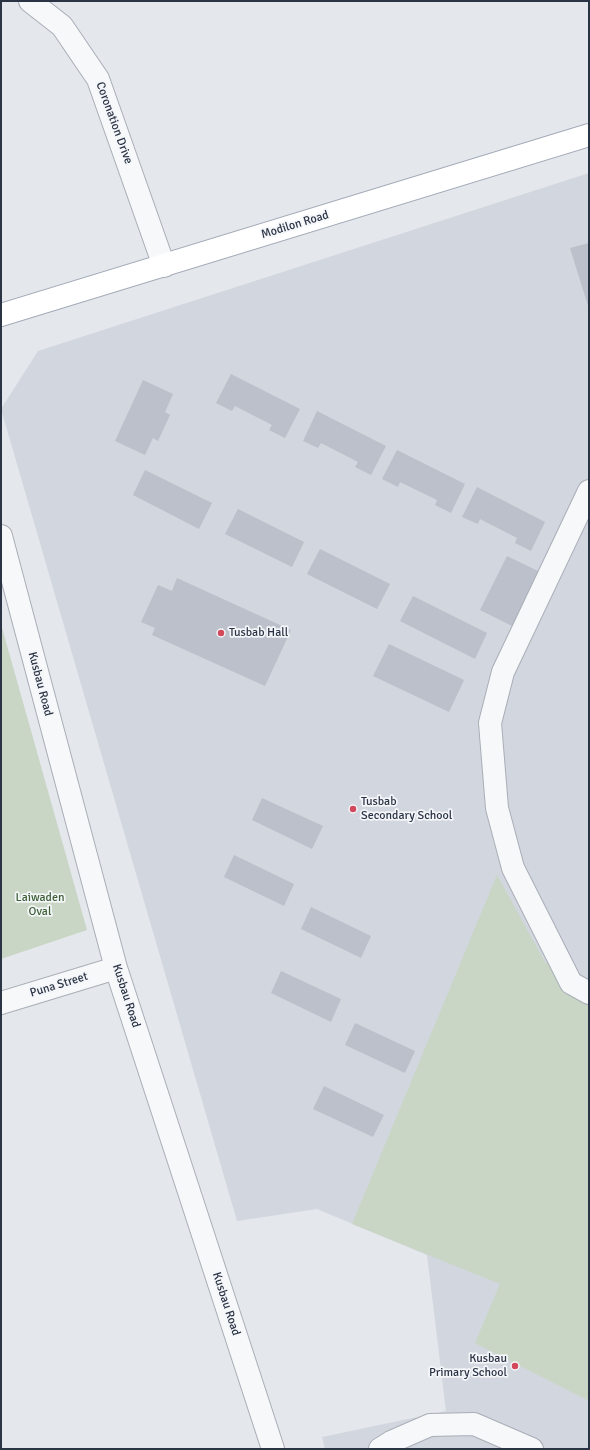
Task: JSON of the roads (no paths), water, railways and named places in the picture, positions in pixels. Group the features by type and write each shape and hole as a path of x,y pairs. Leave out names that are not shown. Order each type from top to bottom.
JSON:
{"main road":[{"name":"Modilon Road","path":"1,315 589,135"}],"street":[{"name":"Coronation Drive","path":"30,1 62,26 98,79 164,266"},
{"path":"589,491 503,672 490,723 497,808 513,868 571,983 589,993"},
{"name":"Kusbau Road","path":"1,536 116,968 274,1449"},
{"name":"Puna Street","path":"1,1003 116,968"},
{"path":"380,1449 391,1442 430,1425 474,1424 532,1449"}],"place":[{"name":"Tusbab Hall","path":"221,633"},
{"name":"Tusbab Secondary School","path":"353,809"},
{"name":"Kusbau Primary School","path":"515,1366"}],"park label":[{"name":"Laiwaden Oval","path":"40,905"}]}
